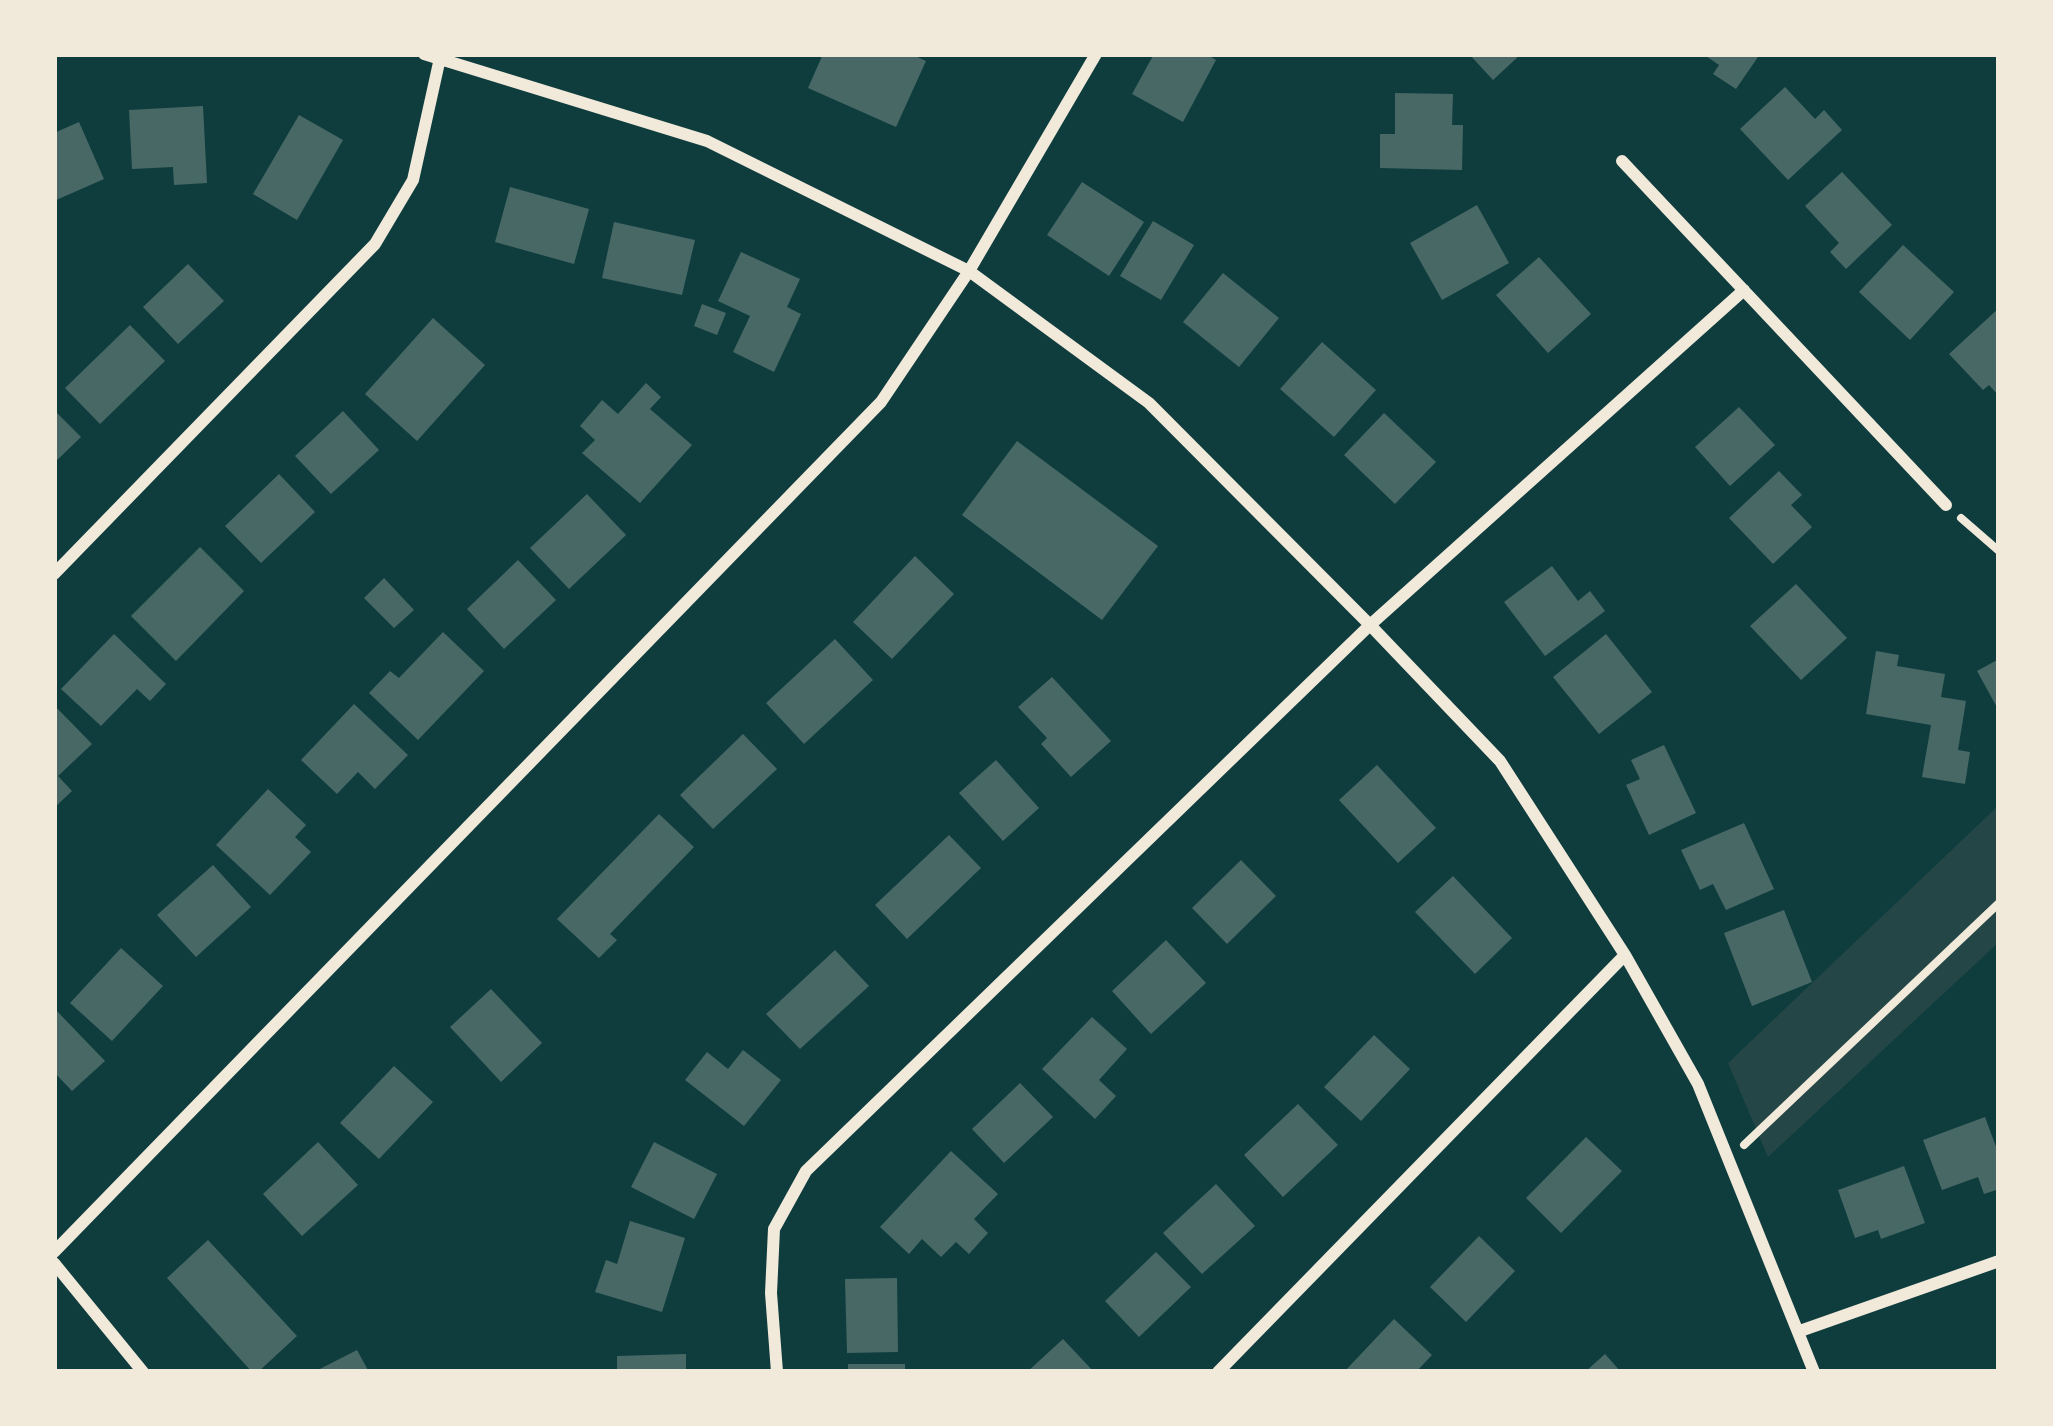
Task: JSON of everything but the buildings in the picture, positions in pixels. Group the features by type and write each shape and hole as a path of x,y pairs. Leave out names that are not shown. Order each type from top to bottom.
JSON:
{"street":[{"path":"424,54 707,141 969,272 1149,404 1500,761 1625,955 1698,1084 1814,1372"},
{"path":"54,1252 880,402 969,272 1096,54"},
{"path":"54,574 375,244 413,180 440,58"},
{"path":"1622,161 1946,505"},
{"path":"777,1372 771,1293 774,1229 806,1172 1370,625 1744,290"},
{"path":"1218,1372 1625,955"},
{"path":"1800,1331 1999,1261"},
{"path":"54,1263 143,1372"}],"path":[{"path":"1946,505 1999,551"},
{"path":"1729,1158 1999,903"}],"shaded area":[{"path":"1999,805 1999,942 1768,1157 1728,1063"}]}
